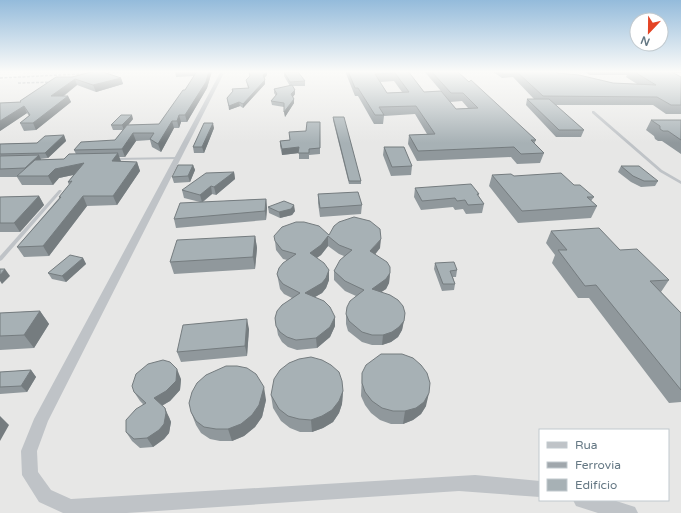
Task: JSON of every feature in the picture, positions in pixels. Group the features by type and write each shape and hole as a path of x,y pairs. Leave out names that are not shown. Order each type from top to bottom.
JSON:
{"street":[{"path":"211,95 41,418 30,451 30,475 45,496 71,508 459,483 539,489"},
{"path":"586,501 629,513"}],"lane":[{"path":"592,112 661,171 681,183"},
{"path":"108,159 178,158"},
{"path":"0,259 60,191"}],"shaded area":[{"path":"0,95 681,95 681,513 0,513"}],"building":[{"path":"29,95 68,96 33,123 20,123 30,115 24,106 0,121 0,103 21,102 20,101"},
{"path":"180,95 198,95 185,115 179,115 177,121 172,121 158,144 150,139 154,133 133,133 122,149 74,150 81,142 115,140 127,125 159,124"},
{"path":"230,95 251,95 243,104 239,102 229,106 227,98"},
{"path":"276,95 292,95 294,99 284,112 284,103 271,101"},
{"path":"362,95 444,95 456,109 478,108 465,95 487,95 536,140 531,140 544,153 521,154 514,147 418,151 409,135 435,134 416,106 379,107 384,115 375,115"},
{"path":"542,95 681,95 681,105 671,105 657,97"},
{"path":"527,99 549,99 584,130 559,130"},
{"path":"121,115 132,115 122,125 111,125"},
{"path":"333,117 344,117 361,181 349,181"},
{"path":"651,120 681,120 681,140 668,131 663,131 660,129 660,126"},
{"path":"307,122 320,122 320,148 309,149 309,153 298,153 299,147 282,149 280,141 290,140 289,132 306,131"},
{"path":"204,123 213,123 202,147 193,147"},
{"path":"64,135 45,153 0,154 0,144 37,143 45,136"},
{"path":"384,147 404,147 412,166 392,167"},
{"path":"118,153 112,161 137,162 113,196 83,196 43,246 17,247 61,197 59,197 72,181 68,182 84,163 55,169 48,176 17,176 35,160 64,159 69,154"},
{"path":"39,155 25,168 0,169 0,156"},
{"path":"178,165 193,165 188,176 172,177"},
{"path":"621,166 639,166 658,181 644,181 633,176"},
{"path":"234,172 214,187 211,186 200,195 182,190 206,173"},
{"path":"561,173 574,185 580,185 594,197 587,197 597,206 522,211 492,175 511,174 514,176"},
{"path":"471,184 479,194 477,194 484,204 468,205 465,200 457,201 455,198 422,201 415,188"},
{"path":"358,192 362,205 320,208 318,194"},
{"path":"39,196 14,223 0,223 0,197"},
{"path":"266,199 265,211 174,219 180,203"},
{"path":"284,201 294,205 291,209 279,212 268,207"},
{"path":"354,217 370,221 380,229 381,239 370,251 387,262 390,267 390,273 386,279 372,289 390,295 398,300 403,306 405,313 404,321 392,332 383,335 372,335 362,332 349,321 346,314 347,307 350,301 364,290 345,281 334,271 340,260 352,250 339,245 328,236 321,245 310,253 324,263 329,270 326,278 322,283 305,293 324,301 330,307 335,317 330,327 316,338 296,340 287,337 280,332 276,326 275,318 277,311 282,305 300,293 283,284 277,274 283,263 296,254 282,250 275,241 274,236 282,227 296,222 304,222 319,226 329,235 334,226 339,222"},
{"path":"599,228 620,250 637,249 669,280 650,281 681,313 681,390 596,285 585,286 558,250 567,250 551,231"},
{"path":"255,236 253,257 170,262 177,240"},
{"path":"70,255 83,258 62,276 48,273"},
{"path":"454,262 457,270 450,271 455,284 443,284 435,263"},
{"path":"0,269 5,269 0,275"},
{"path":"40,311 24,335 0,336 0,313"},
{"path":"247,319 245,346 177,352 183,325"},
{"path":"381,354 402,354 413,358 421,365 427,373 430,383 429,393 424,402 416,408 405,411 393,411 382,408 372,401 365,392 362,383 362,373 366,365"},
{"path":"311,357 322,360 339,372 343,391 339,401 332,410 322,416 311,420 288,416 279,409 271,395 274,379 280,370 289,363 299,359"},
{"path":"163,360 170,362 177,369 176,381 166,391 154,398 165,408 166,413 164,424 159,430 147,438 134,439 126,432 126,420 136,409 146,403 134,392 132,386 136,374 148,364"},
{"path":"226,366 247,368 256,374 264,387 259,405 252,415 241,424 228,429 204,427 196,421 191,412 189,403 192,392 197,383 206,375"},
{"path":"31,370 21,386 0,387 0,372"}]}
